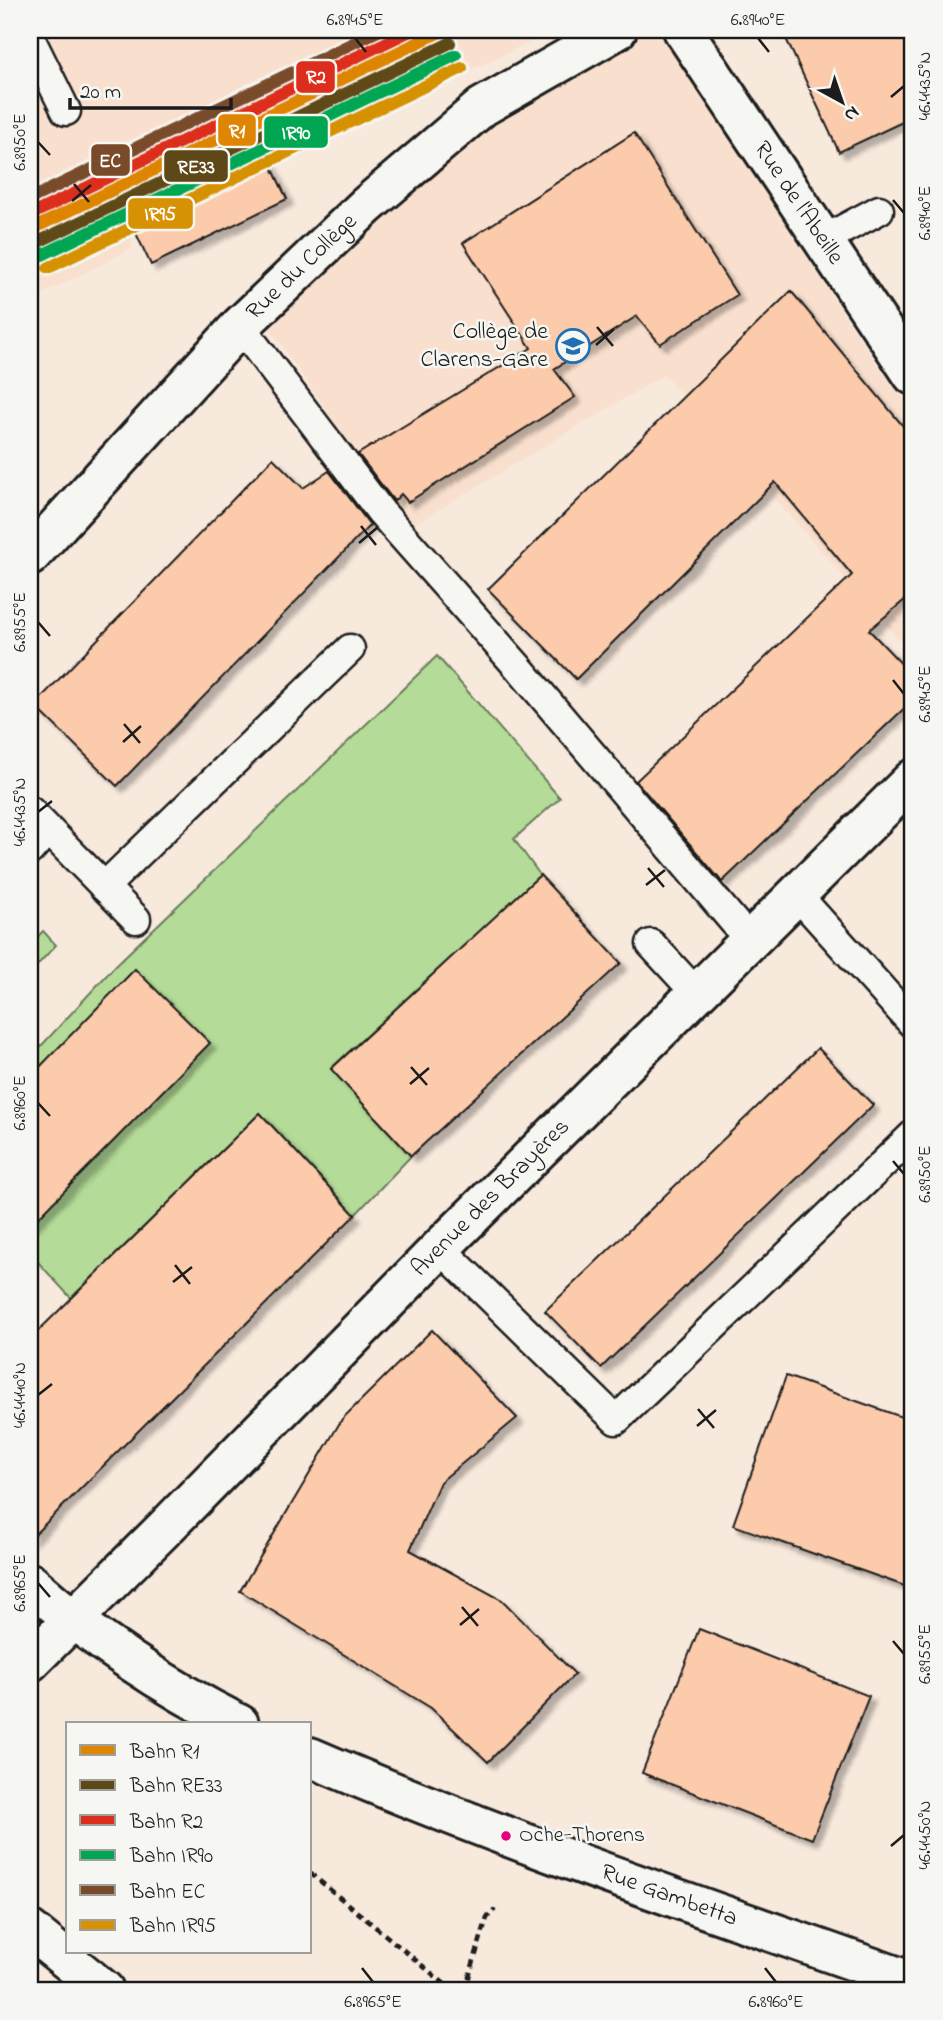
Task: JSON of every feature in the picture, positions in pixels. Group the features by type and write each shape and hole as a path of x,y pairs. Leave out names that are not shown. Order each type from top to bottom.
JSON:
{"street":[{"name":"Rue du Collège","path":"30,556 240,326 366,206 482,107 617,30"},
{"name":"Rue de l'Abeille","path":"683,30 913,375"},
{"name":"Avenue des Brayères","path":"30,1662 440,1248 751,943 913,779"},
{"path":"30,1583 72,1620 169,1687 235,1722"},
{"name":"Rue Gambetta","path":"312,1758 506,1836 913,1982"},
{"path":"34,1942 104,1990"}],"lane":[{"path":"30,38 66,111"},
{"path":"823,240 879,210"},
{"path":"240,326 381,512 518,667 751,943"},
{"path":"104,887 350,649"},
{"path":"36,830 104,887 136,919"},
{"path":"798,896 913,1024"},
{"path":"651,944 697,994"},
{"path":"440,1248 616,1420 913,1135"}],"path":[{"path":"312,1875 452,1990"},
{"path":"465,1990 487,1918 495,1909"}],"shaded area":[{"path":"30,30 556,30 133,227 131,249 30,300"},
{"name":"Collège de Clarens-Gare","path":"645,30 660,30 878,366 913,408 913,655 664,375 408,528 267,325 485,119"}],"green space":[{"path":"437,656 560,798 514,839 540,875 331,1068 411,1156 355,1215 260,1113 71,1298 37,1261 30,1267 30,1058 116,965"},
{"path":"43,931 56,945 30,973 30,945"}],"building":[{"path":"782,30 913,30 913,117 839,152"},
{"name":"Collège de Clarens-Gare","path":"634,133 737,295 660,344 637,316 554,369 575,397 408,502 401,494 394,501 358,454 531,348 463,243"},
{"path":"269,161 287,199 151,265 133,227"},
{"path":"791,291 913,438 913,593 869,630 913,676 913,700 722,882 636,781 852,575 775,482 576,679 488,589"},
{"path":"273,458 303,488 329,471 370,525 117,786 34,705"},
{"path":"540,875 621,963 411,1156 331,1069"},
{"path":"135,969 210,1043 30,1226 30,1077"},
{"path":"818,1048 873,1105 601,1368 545,1311"},
{"path":"260,1113 355,1215 30,1539 30,1339"},
{"path":"432,1330 517,1418 440,1482 410,1550 502,1600 575,1674 488,1762 431,1708 240,1591 342,1419"},
{"path":"786,1376 913,1421 913,1589 733,1525"},
{"path":"699,1629 869,1696 812,1839 642,1773"}],"rail line":[{"name":"EC","path":"30,199 380,30"},
{"name":"R2","path":"30,215 412,30"},
{"name":"R1","path":"30,230 444,30"},
{"name":"RE33","path":"36,243 450,43"},
{"name":"IR90","path":"42,255 456,55"},
{"name":"IR95","path":"48,268 462,68"}],"place":[{"name":"Collège de Clarens-Gare","path":"573,346"},
{"name":"Oche-Thorens","path":"506,1836"}]}
